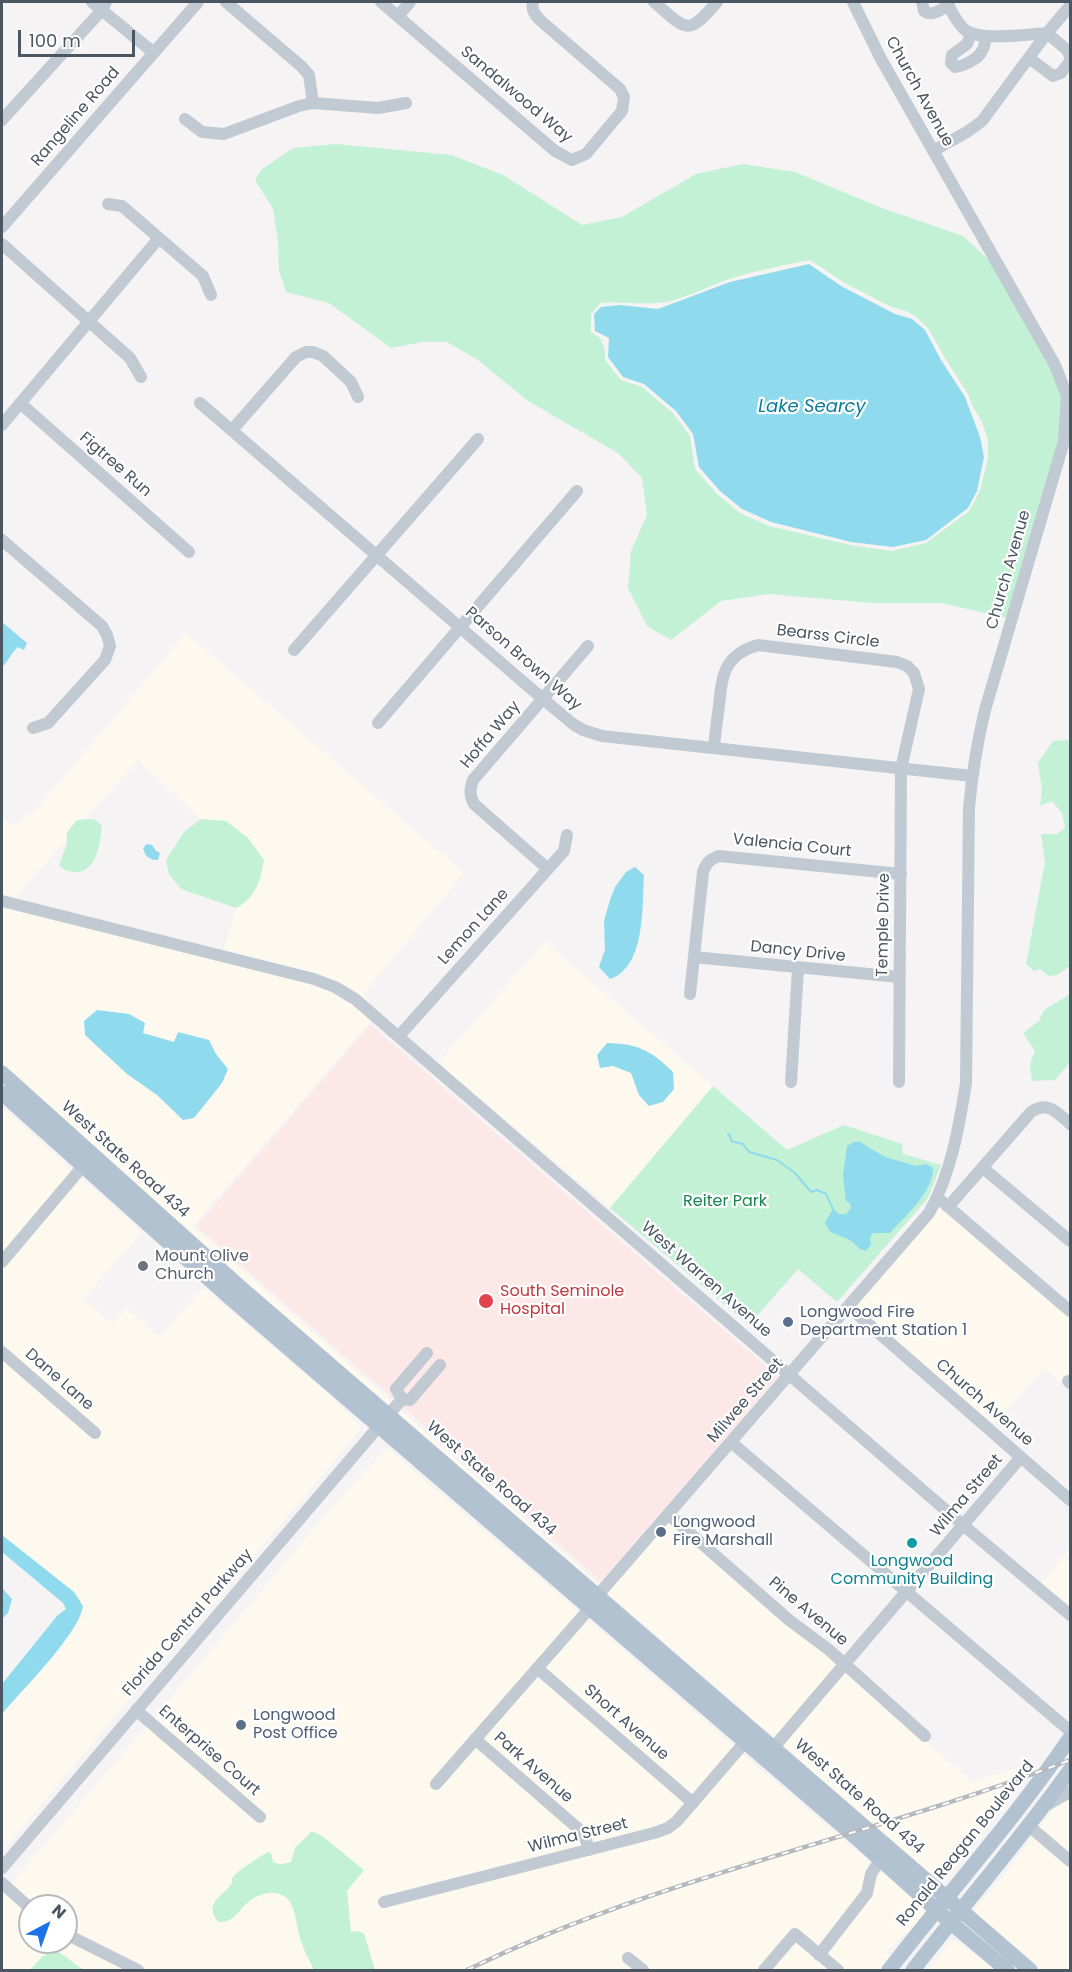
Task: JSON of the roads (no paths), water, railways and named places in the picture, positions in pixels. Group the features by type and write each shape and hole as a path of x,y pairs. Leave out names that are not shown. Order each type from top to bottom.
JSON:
{"main road":[{"name":"West State Road 434","path":"2,1073 229,1297 383,1420 594,1602 745,1742 1007,1971"},
{"name":"West State Road 434","path":"2,1093 63,1148 109,1169 572,1592 619,1613 1030,1971"},
{"name":"Ronald Reagan Boulevard","path":"889,1971 936,1909 1013,1818 1071,1738"},
{"path":"913,1971 1071,1770"},
{"path":"892,1951 907,1936 917,1935"}],"street":[{"name":"Rangeline Road","path":"2,227 198,2"},
{"path":"226,2 309,75 313,104"},
{"name":"Sandalwood Way","path":"381,2 555,151 572,160 586,154 622,111 624,97 620,89 541,21 532,7 533,2"},
{"path":"398,16 410,2"},
{"path":"654,2 679,23 695,26 717,2"},
{"name":"Church Avenue","path":"853,2 881,59 1063,382 1067,396 1067,442 985,710 977,744 969,808 966,1083 960,1120 938,1198"},
{"path":"922,2 924,11 928,14 932,14 947,3 958,22 971,34 986,36 1047,33 1071,56"},
{"path":"2,120 100,4 154,52"},
{"path":"933,151 982,121 1047,33 1071,6"},
{"path":"971,34 967,44 952,55 951,63 956,67 980,55 984,49 986,36"},
{"path":"1029,58 1053,76 1060,73 1071,61"},
{"path":"185,118 202,132 224,134 299,106 313,104 378,108 406,103"},
{"path":"108,204 122,206 204,276 211,295"},
{"path":"2,425 159,238"},
{"path":"2,244 130,358 141,376"},
{"path":"232,430 296,357 306,352 322,356 351,382 358,397"},
{"name":"Figtree Run","path":"20,403 189,552"},
{"name":"Parson Brown Way","path":"200,403 543,699 573,724 591,733 972,777"},
{"path":"294,650 477,439"},
{"path":"378,723 577,491"},
{"path":"2,540 102,626 110,646 105,660 48,723 33,728"},
{"name":"Bearss Circle","path":"714,748 725,670 738,653 758,645 897,662 907,666 914,673 919,689 901,769"},
{"path":"543,699 588,646"},
{"name":"Hoffa Way","path":"543,699 473,780 470,797 474,804 548,869"},
{"name":"Temple Drive","path":"899,1082 901,769"},
{"name":"Lemon Lane","path":"399,1036 564,851 567,835"},
{"name":"Valencia Court","path":"690,994 703,872 711,858 719,855 901,874"},
{"name":"West Warren Avenue","path":"2,901 314,979 335,987 355,999 963,1525 1071,1615"},
{"name":"Dancy Drive","path":"694,957 798,969 899,977"},
{"path":"791,1082 798,969"},
{"path":"948,1207 1031,1112 1043,1107 1055,1110 1071,1124"},
{"path":"2,1262 88,1160"},
{"path":"983,1167 1071,1241"},
{"path":"938,1198 1071,1311"},
{"name":"Milwee Street","path":"436,1784 915,1231 938,1198"},
{"name":"Church Avenue","path":"849,1307 1071,1500"},
{"name":"Dane Lane","path":"2,1352 95,1433"},
{"path":"402,1400 396,1389 427,1353"},
{"name":"Florida Central Parkway","path":"2,1868 383,1420 402,1400 410,1400 440,1365"},
{"path":"732,1443 1071,1731"},
{"name":"Wilma Street","path":"774,1747 1021,1457"},
{"name":"Pine Avenue","path":"669,1514 789,1620 845,1664 925,1736"},
{"name":"Short Avenue","path":"537,1668 693,1803"},
{"name":"Enterprise Court","path":"136,1710 260,1817"},
{"name":"Park Avenue","path":"475,1740 581,1831 589,1850"},
{"name":"Wilma Street","path":"384,1902 668,1828 677,1821 745,1742"},
{"path":"1044,1806 1071,1792"},
{"path":"1029,1826 1071,1861"},
{"path":"819,1955 867,1893 871,1874 880,1860"},
{"path":"2,1883 18,1897"},
{"path":"764,1971 795,1934 838,1971"},
{"path":"78,1940 138,1970"},
{"path":"628,1958 643,1971"}],"water":[{"name":"Lake Searcy","path":"809,264 841,286 895,314 912,319 925,330 965,397 980,437 984,457 977,491 968,508 926,540 893,547 851,542 771,522 742,509 720,491 699,467 693,434 676,411 644,384 623,377 608,357 609,338 595,331 594,314 601,307 620,305 658,309 730,282"},
{"path":"2,622 27,643 24,650 18,647 2,667"},
{"path":"147,844 152,845 160,853 158,860 150,859 145,854 143,848"},
{"path":"635,867 644,875 640,934 630,962 622,972 610,979 599,967 605,950 604,921 615,887 626,872"},
{"path":"97,1010 129,1014 145,1023 143,1033 174,1042 178,1032 209,1040 216,1054 228,1069 222,1083 194,1118 183,1120 157,1095 127,1074 85,1035 84,1021"},
{"path":"607,1043 628,1045 650,1053 673,1072 674,1089 663,1102 649,1106 639,1095 631,1073 613,1066 600,1068 597,1055"},
{"path":"860,1142 885,1157 916,1166 926,1164 933,1168 928,1186 917,1204 890,1233 873,1233 870,1237 871,1244 866,1251 850,1240 830,1232 825,1223 833,1209 839,1214 846,1214 851,1208 850,1203 846,1201 843,1175 847,1146"},
{"path":"2,1535 74,1592 83,1606 79,1618 61,1646 2,1714 2,1684 57,1616 66,1609 63,1603 2,1552"},
{"path":"2,1588 12,1599 8,1613 2,1619"}],"waterway":[{"path":"728,1134 731,1141 743,1144 749,1152 777,1160 795,1173 811,1192 817,1190 826,1194 833,1209"}],"railway":[{"path":"467,1970 540,1937 615,1908 919,1812 1070,1760"}],"place":[{"name":"Mount Olive Church","path":"143,1266"},
{"name":"South Seminole Hospital","path":"486,1301"},
{"name":"Longwood Fire Department Station 1","path":"788,1322"},
{"name":"Longwood Fire Marshall","path":"661,1532"},
{"name":"Longwood Community Building","path":"912,1543"},
{"name":"Longwood Post Office","path":"241,1725"}],"park label":[{"name":"Reiter Park","path":"725,1202"}]}
